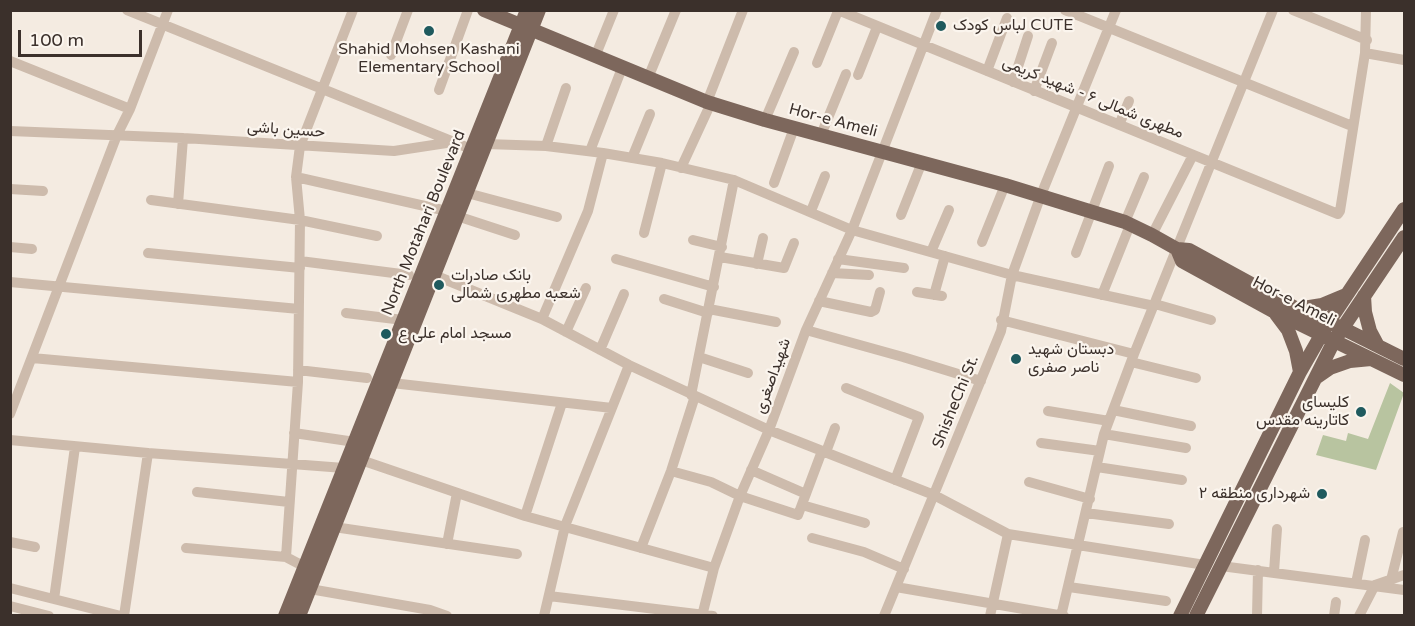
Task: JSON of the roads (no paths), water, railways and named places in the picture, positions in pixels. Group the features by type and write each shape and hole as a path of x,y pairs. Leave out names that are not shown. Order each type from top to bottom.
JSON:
{"main road":[{"name":"Hor-e Ameli","path":"484,10 709,102 765,120 1041,195 1128,223 1177,249 1189,250 1297,309 1328,333 1404,375"},
{"name":"North Motahari Boulevard","path":"299,615 392,383 403,320 452,214 467,193 486,144 526,28 526,10"},
{"name":"North Motahari Boulevard","path":"285,615 355,442 434,275 471,149 526,28 539,10"},
{"path":"1196,615 1312,380 1328,333 1346,295 1404,210"},
{"path":"1180,615 1300,372 1328,333 1342,328 1404,237"},
{"name":"Hor-e Ameli","path":"1177,249 1182,261 1275,312 1328,333"},
{"path":"1297,309 1322,305 1346,295"},
{"path":"1364,296 1370,331 1378,345"},
{"path":"1275,312 1288,330 1296,351 1300,372"},
{"name":"Hor-e Ameli","path":"1342,328 1404,359"},
{"path":"1312,380 1330,368 1350,360 1372,359"}],"street":[{"path":"127,10 471,149"},
{"path":"10,414 117,135 130,109 168,10"},
{"path":"286,558 298,382 300,220 296,177 300,146 353,10"},
{"path":"391,55 408,10"},
{"path":"439,90 468,10"},
{"path":"595,57 614,10"},
{"path":"648,78 676,10"},
{"path":"681,168 709,102 743,10"},
{"name":"شهیداصغری","path":"706,615 714,567 740,496 769,430 806,330 852,230 937,10"},
{"path":"1065,10 1352,126 1367,40 1366,10"},
{"name":"ShisheChi St.","path":"885,615 1001,331 1001,320 1012,275 1041,195 1116,10"},
{"path":"896,587 990,610 1062,615 1104,434 1132,358 1273,10"},
{"path":"1293,10 1367,40"},
{"path":"818,63 838,11"},
{"name":"مطهری شمالی ۶ - شهید کریمی","path":"838,11 1338,214 1352,126"},
{"path":"987,71 1008,18"},
{"path":"858,75 877,27"},
{"path":"1012,82 1028,36"},
{"path":"1034,90 1052,44"},
{"path":"765,120 794,52"},
{"path":"1365,52 1404,60"},
{"path":"10,61 130,109"},
{"path":"590,151 622,68"},
{"path":"821,135 846,74"},
{"path":"546,146 566,88"},
{"path":"1119,125 1129,101"},
{"path":"632,158 651,114"},
{"path":"774,183 794,128"},
{"name":"حسین باشی","path":"10,131 183,138 394,151 453,142"},
{"path":"178,204 183,138"},
{"path":"486,144 546,146 590,151 662,163 734,180 852,230 1012,275 1154,305 1211,320"},
{"path":"542,319 588,211 603,153"},
{"path":"1152,235 1193,155"},
{"path":"901,215 922,162"},
{"path":"644,233 662,163"},
{"path":"1076,253 1109,166"},
{"path":"811,211 825,176"},
{"path":"296,177 452,214 515,235"},
{"path":"1102,295 1144,177"},
{"path":"641,548 671,471 693,395 734,180"},
{"path":"982,242 1005,185"},
{"path":"10,189 43,191"},
{"path":"467,193 557,217"},
{"path":"151,200 300,220 377,236"},
{"path":"931,252 949,210"},
{"path":"757,264 763,238"},
{"path":"693,240 757,264 784,268 794,243"},
{"path":"10,247 32,249"},
{"path":"148,253 410,274"},
{"path":"917,292 938,296 945,256"},
{"path":"616,259 714,287"},
{"path":"838,259 904,268"},
{"path":"832,273 869,275"},
{"path":"434,275 542,319 629,365 769,430 934,495 1008,534 1205,565"},
{"path":"10,282 299,309"},
{"path":"566,332 586,288"},
{"path":"819,301 871,312 875,310 880,292"},
{"path":"600,350 624,294"},
{"path":"664,299 709,311 776,322"},
{"path":"346,313 403,320"},
{"path":"1001,320 1069,338 1196,378"},
{"path":"806,330 981,381"},
{"path":"699,357 748,373"},
{"path":"32,358 298,382"},
{"path":"544,615 566,526 629,365"},
{"path":"298,370 367,378"},
{"path":"392,383 612,408"},
{"path":"846,388 919,417 895,480"},
{"path":"525,516 562,403"},
{"path":"1048,411 1191,426"},
{"path":"802,505 836,428"},
{"path":"294,433 355,442"},
{"path":"1104,434 1186,448"},
{"path":"10,440 344,468"},
{"path":"1041,443 1101,451"},
{"path":"54,599 75,447"},
{"path":"10,588 123,615 148,453"},
{"path":"361,460 525,516 714,567"},
{"path":"1097,467 1182,480"},
{"path":"751,470 802,505"},
{"path":"671,471 711,482 740,496 802,505 865,523"},
{"path":"1029,482 1090,499"},
{"path":"197,492 289,502"},
{"path":"447,544 457,493"},
{"path":"1086,513 1168,524"},
{"path":"334,527 517,554"},
{"path":"1274,572 1277,530"},
{"path":"1390,580 1403,532"},
{"path":"990,610 1008,534"},
{"path":"812,538 864,552 904,569"},
{"path":"1356,583 1365,540"},
{"path":"10,542 35,548"},
{"path":"186,548 286,558 305,567"},
{"path":"1221,566 1404,590"},
{"path":"1257,615 1258,570"},
{"path":"1359,615 1375,585 1404,575"},
{"path":"1068,587 1166,601"},
{"path":"310,589 447,615"},
{"path":"549,596 706,615"},
{"path":"1334,615 1336,602"},
{"path":"10,606 49,615"}],"place":[{"name":"لباس کودک CUTE","path":"941,26"},
{"name":"Shahid Mohsen Kashani Elementary School","path":"429,31"},
{"name":"بانک صادرات شعبه مطهری شمالی","path":"439,285"},
{"name":"مسجد امام علی ع","path":"386,334"},
{"name":"دبستان شهید ناصر صفری","path":"1016,359"},
{"name":"کلیسای کاتارینه مقدس","path":"1361,412"},
{"name":"شهرداری منطقه ۲","path":"1322,494"}]}
